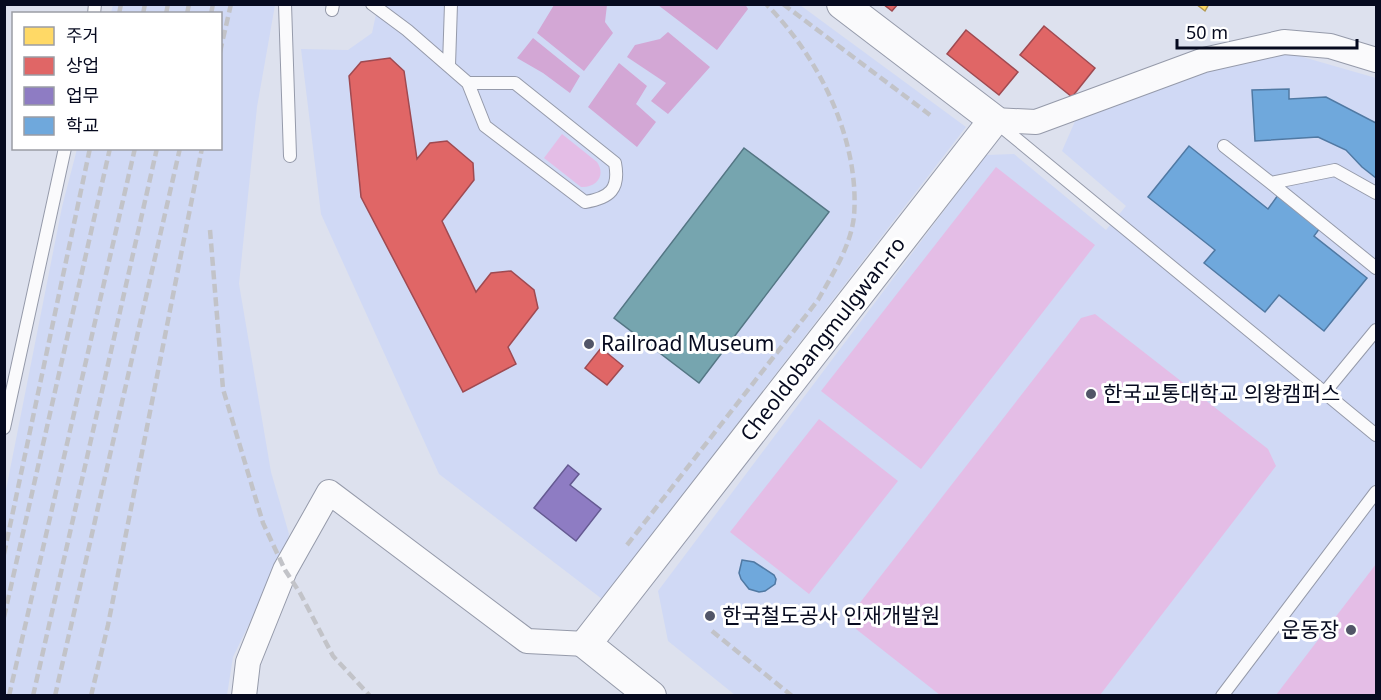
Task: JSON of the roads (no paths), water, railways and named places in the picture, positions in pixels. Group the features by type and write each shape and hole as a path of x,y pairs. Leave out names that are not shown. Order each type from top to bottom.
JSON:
{"street":[{"path":"842,4 994,120 1036,122 1204,60 1284,42 1330,46 1377,60"},
{"name":"Cheoldobangmulgwan-ro","path":"586,644 994,120"},
{"path":"244,696 249,662 285,570 329,492 527,641 586,644 651,696"}],"lane":[{"path":"285,4 290,156"},
{"path":"372,4 407,30 468,83 485,126 585,202 601,200 613,189 618,177 615,163 515,83 468,83"},
{"path":"448,65 451,4"},
{"path":"994,120 1377,435"},
{"path":"1224,146 1377,268"},
{"path":"4,428 64,150"},
{"path":"1271,183 1335,170 1377,193"},
{"path":"1325,392 1377,330"},
{"path":"1222,696 1377,492"}],"railway":[{"path":"119,12 121,4"},
{"path":"143,12 145,4"},
{"path":"166,12 168,4"},
{"path":"187,12 189,4"},
{"path":"211,12 213,4"},
{"path":"222,43 231,4"},
{"path":"627,545 818,300 840,260 852,227 854,187 843,129 819,74 785,25 766,4"},
{"path":"783,4 930,115"},
{"path":"4,554 90,150"},
{"path":"4,617 110,150"},
{"path":"9,696 135,150"},
{"path":"33,696 157,150"},
{"path":"55,696 180,150"},
{"path":"91,696 108,625 202,150"},
{"path":"210,230 223,389 263,523 285,570 300,593 333,656 370,696"},
{"path":"712,631 792,696"}],"place":[{"name":"Railroad Museum","path":"589,344"},
{"name":"한국교통대학교 의왕캠퍼스","path":"1091,394"},
{"name":"한국철도공사 인재개발원","path":"710,616"},
{"name":"운동장","path":"1351,630"}]}
